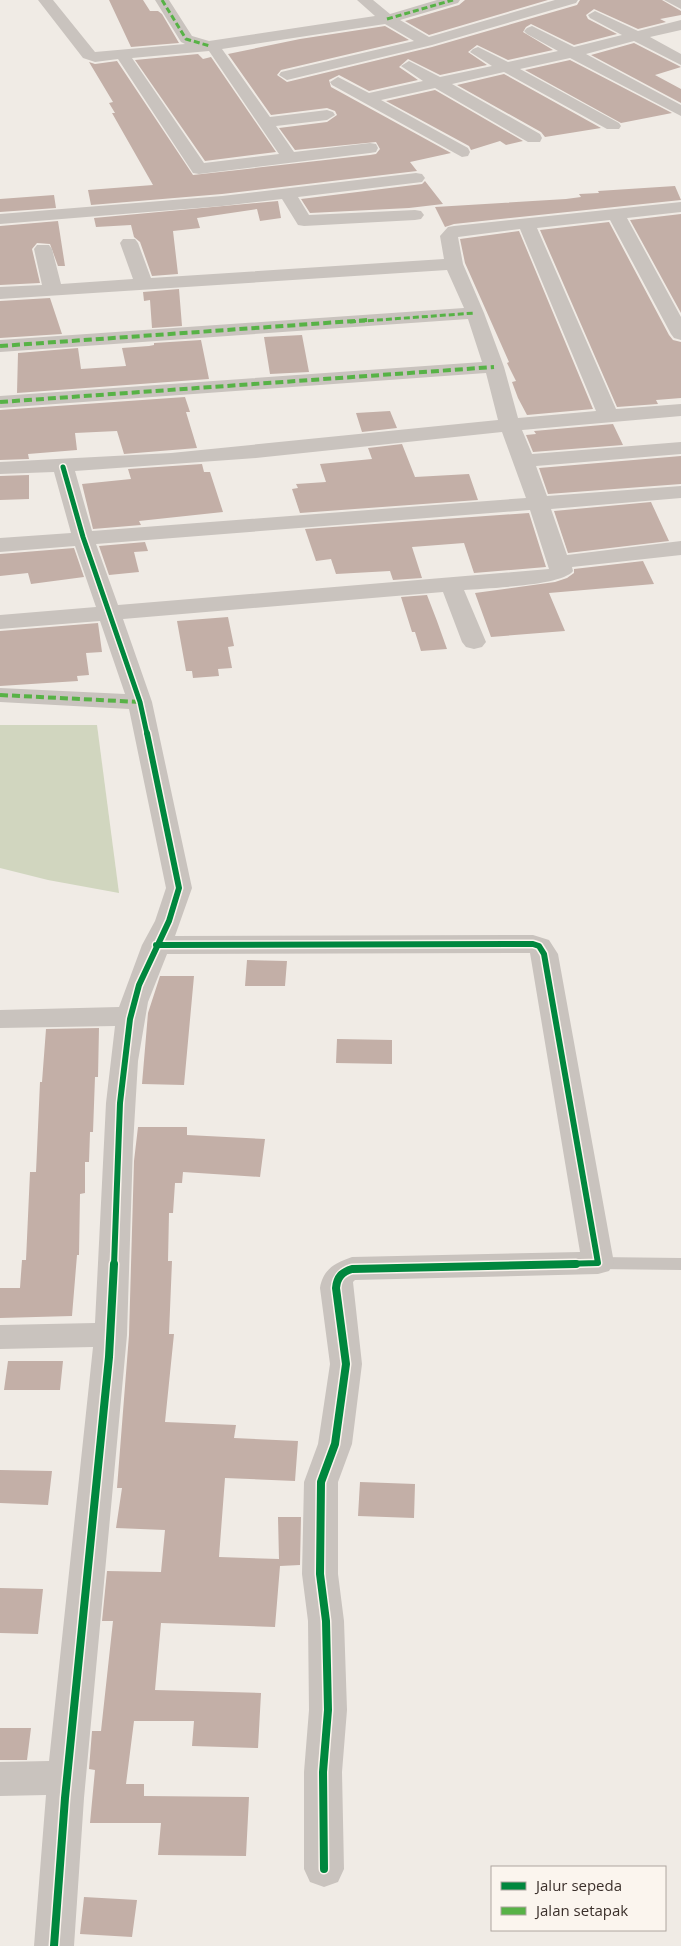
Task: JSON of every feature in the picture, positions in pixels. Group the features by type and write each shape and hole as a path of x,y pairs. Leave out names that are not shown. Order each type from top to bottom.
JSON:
{"street":[{"path":"45,0 88,55 95,57 210,46 387,19 453,0"},
{"path":"162,0 186,39 214,48 290,158"},
{"path":"364,0 387,19 427,42"},
{"path":"287,75 427,42 571,0"},
{"path":"671,0 681,5"},
{"path":"595,15 681,60"},
{"path":"368,98 636,38 681,26"},
{"path":"532,31 681,111"},
{"path":"478,52 613,126"},
{"path":"122,54 222,201"},
{"path":"409,66 534,138"},
{"path":"338,82 462,152"},
{"path":"265,122 327,114"},
{"path":"200,168 370,148"},
{"path":"0,219 222,201 416,178"},
{"path":"287,194 304,221 415,215"},
{"path":"0,622 451,585 559,574 562,571 560,562 510,426 494,367 475,313 454,264 449,236 454,230 681,207"},
{"path":"616,214 681,334"},
{"path":"526,222 608,415"},
{"path":"129,243 144,284"},
{"path":"43,249 53,290"},
{"path":"0,293 454,264"},
{"path":"0,346 475,313"},
{"path":"0,402 494,367"},
{"path":"0,468 63,467 186,458 608,415 680,411"},
{"path":"524,461 681,448"},
{"path":"54,1946 66,1778 96,1506 111,1335 121,1079 130,1016 138,987 175,906 179,888 141,704 83,537 63,467"},
{"path":"0,544 681,492"},
{"path":"560,562 681,548"},
{"path":"451,585 474,642"},
{"path":"0,695 141,704"},
{"path":"156,945 540,946 544,954 598,1263 352,1269 343,1272 337,1278 336,1288 346,1364 335,1444 321,1482 320,1574 326,1620 328,1710 323,1772 324,1869"},
{"path":"0,1019 130,1016"},
{"path":"0,1337 111,1335"},
{"path":"0,1779 66,1778"}],"lane":[{"path":"598,1263 681,1264"}],"green space":[{"path":"0,725 97,725 119,893 48,880 0,868"}],"building":[{"path":"109,0 143,0 150,11 158,11 162,14 179,43 131,47"},
{"path":"465,0 548,0 429,35 405,21 459,5"},
{"path":"580,0 662,0 681,11 681,15 660,19 666,22 638,29 594,9 586,15 588,19 617,34 574,45 531,24 523,32 553,50 508,60 477,45 468,52 487,65 440,75 408,59 399,67 418,80 369,91 339,75 329,80 331,87 451,153 410,162 417,171 222,194 91,205 88,190 153,185 112,113 115,113 109,103 113,102 89,62 95,64 117,61 193,175 370,155 376,154 380,149 376,142 295,150 279,128 327,122 337,115 335,111 327,108 271,115 228,54 300,39 385,26 409,40 281,70 277,75 287,82 432,47 577,5"},
{"path":"634,43 681,67 655,75 681,89 681,103 591,55"},
{"path":"198,54 203,59 211,57 276,152 205,161 135,60"},
{"path":"570,60 672,113 621,123 525,70"},
{"path":"504,74 601,128 545,137 541,132 457,85"},
{"path":"435,90 523,141 506,145 500,141 471,150 469,146 386,101"},
{"path":"425,181 443,204 409,208 310,213 301,199 422,184"},
{"path":"675,186 681,200 454,224 445,227 435,207 566,199 581,197 579,194 599,193 598,191"},
{"path":"54,195 56,208 0,212 0,199"},
{"path":"278,201 281,218 260,221 257,209 197,218 200,228 173,231 178,274 152,276 140,242 134,237 131,225 96,227 94,218"},
{"path":"681,214 681,313 630,220"},
{"path":"58,221 65,266 58,266 50,244 37,243 32,249 40,283 0,285 0,226"},
{"path":"609,222 669,335 673,340 681,342 681,398 656,400 658,404 617,407 540,230"},
{"path":"519,231 593,409 527,415 518,398 512,382 516,381 465,263 460,239"},
{"path":"179,289 182,326 152,328 150,300 144,301 143,292"},
{"path":"50,298 62,334 0,338 0,301"},
{"path":"302,335 309,372 270,374 264,337"},
{"path":"201,340 209,379 17,393 18,353 78,348 81,369 126,366 122,348 149,346 154,345 154,343"},
{"path":"185,397 190,412 186,412 197,448 124,454 117,431 75,433 77,450 28,454 29,459 0,460 0,410"},
{"path":"390,411 397,428 362,432 356,413"},
{"path":"613,424 623,445 533,452 526,435 536,434 534,431"},
{"path":"402,444 415,477 469,474 478,500 300,513 292,489 298,488 296,484 326,482 320,464 372,459 368,448"},
{"path":"681,456 681,484 548,494 539,468"},
{"path":"202,464 204,472 210,472 223,512 139,521 141,525 93,529 82,484 131,479 128,469"},
{"path":"29,475 29,499 0,500 0,476"},
{"path":"651,502 669,541 568,553 554,511"},
{"path":"529,513 546,567 474,573 464,543 412,547 422,578 393,580 390,571 336,574 331,559 316,561 305,529"},
{"path":"145,542 148,551 134,552 139,572 109,575 99,546"},
{"path":"74,548 84,577 31,584 28,573 0,576 0,554"},
{"path":"643,561 654,584 549,593 565,631 491,637 475,593 555,582 567,578 574,573 574,569"},
{"path":"427,595 447,649 421,651 415,632 412,632 401,597"},
{"path":"228,617 234,646 228,647 232,668 218,669 219,676 193,678 192,671 186,671 177,621"},
{"path":"98,623 102,652 86,653 89,675 77,676 78,681 0,686 0,631"},
{"path":"247,960 287,961 285,986 245,986"},
{"path":"160,976 194,976 184,1085 142,1084 148,1013"},
{"path":"99,1028 98,1077 95,1077 93,1132 90,1132 89,1162 85,1162 85,1193 80,1194 79,1255 77,1255 72,1316 0,1318 0,1288 20,1288 22,1260 26,1260 30,1172 36,1172 40,1082 42,1082 46,1029"},
{"path":"337,1039 392,1040 392,1064 336,1063"},
{"path":"138,1127 187,1127 187,1135 265,1139 260,1177 183,1172 182,1183 175,1183 173,1213 169,1213 168,1261 172,1261 169,1334 174,1334 165,1422 236,1425 234,1438 298,1441 295,1481 225,1478 219,1557 279,1559 278,1517 301,1517 300,1565 280,1566 275,1627 161,1623 155,1690 261,1693 258,1748 192,1746 194,1721 134,1721 126,1784 144,1784 144,1796 249,1797 246,1856 158,1855 161,1823 90,1823 95,1770 89,1769 92,1731 101,1731 113,1621 102,1621 107,1571 161,1572 165,1530 116,1528 122,1488 117,1488 129,1335 134,1161"},
{"path":"8,1361 63,1361 60,1390 4,1390"},
{"path":"0,1470 52,1471 48,1505 0,1503"},
{"path":"360,1482 415,1484 414,1518 358,1516"},
{"path":"0,1588 43,1589 38,1634 0,1633"},
{"path":"0,1728 31,1728 27,1760 0,1760"},
{"path":"84,1897 137,1900 132,1937 80,1934"}],"marked path":[{"path":"162,0 186,39 210,46"},
{"path":"387,19 453,0"},
{"path":"0,346 475,313"},
{"path":"0,402 494,367"},
{"path":"0,695 140,702"}],"cycle path":[{"path":"54,1946 65,1798 109,1357 120,1103 124,1061 130,1019 139,985 169,921 179,888 140,702 83,537 63,467"},
{"path":"156,945 533,944 539,946 544,954 598,1263 352,1269 342,1273 337,1281 336,1288 346,1364 335,1444 321,1482 320,1574 326,1621 328,1710 323,1772 324,1869"}]}
